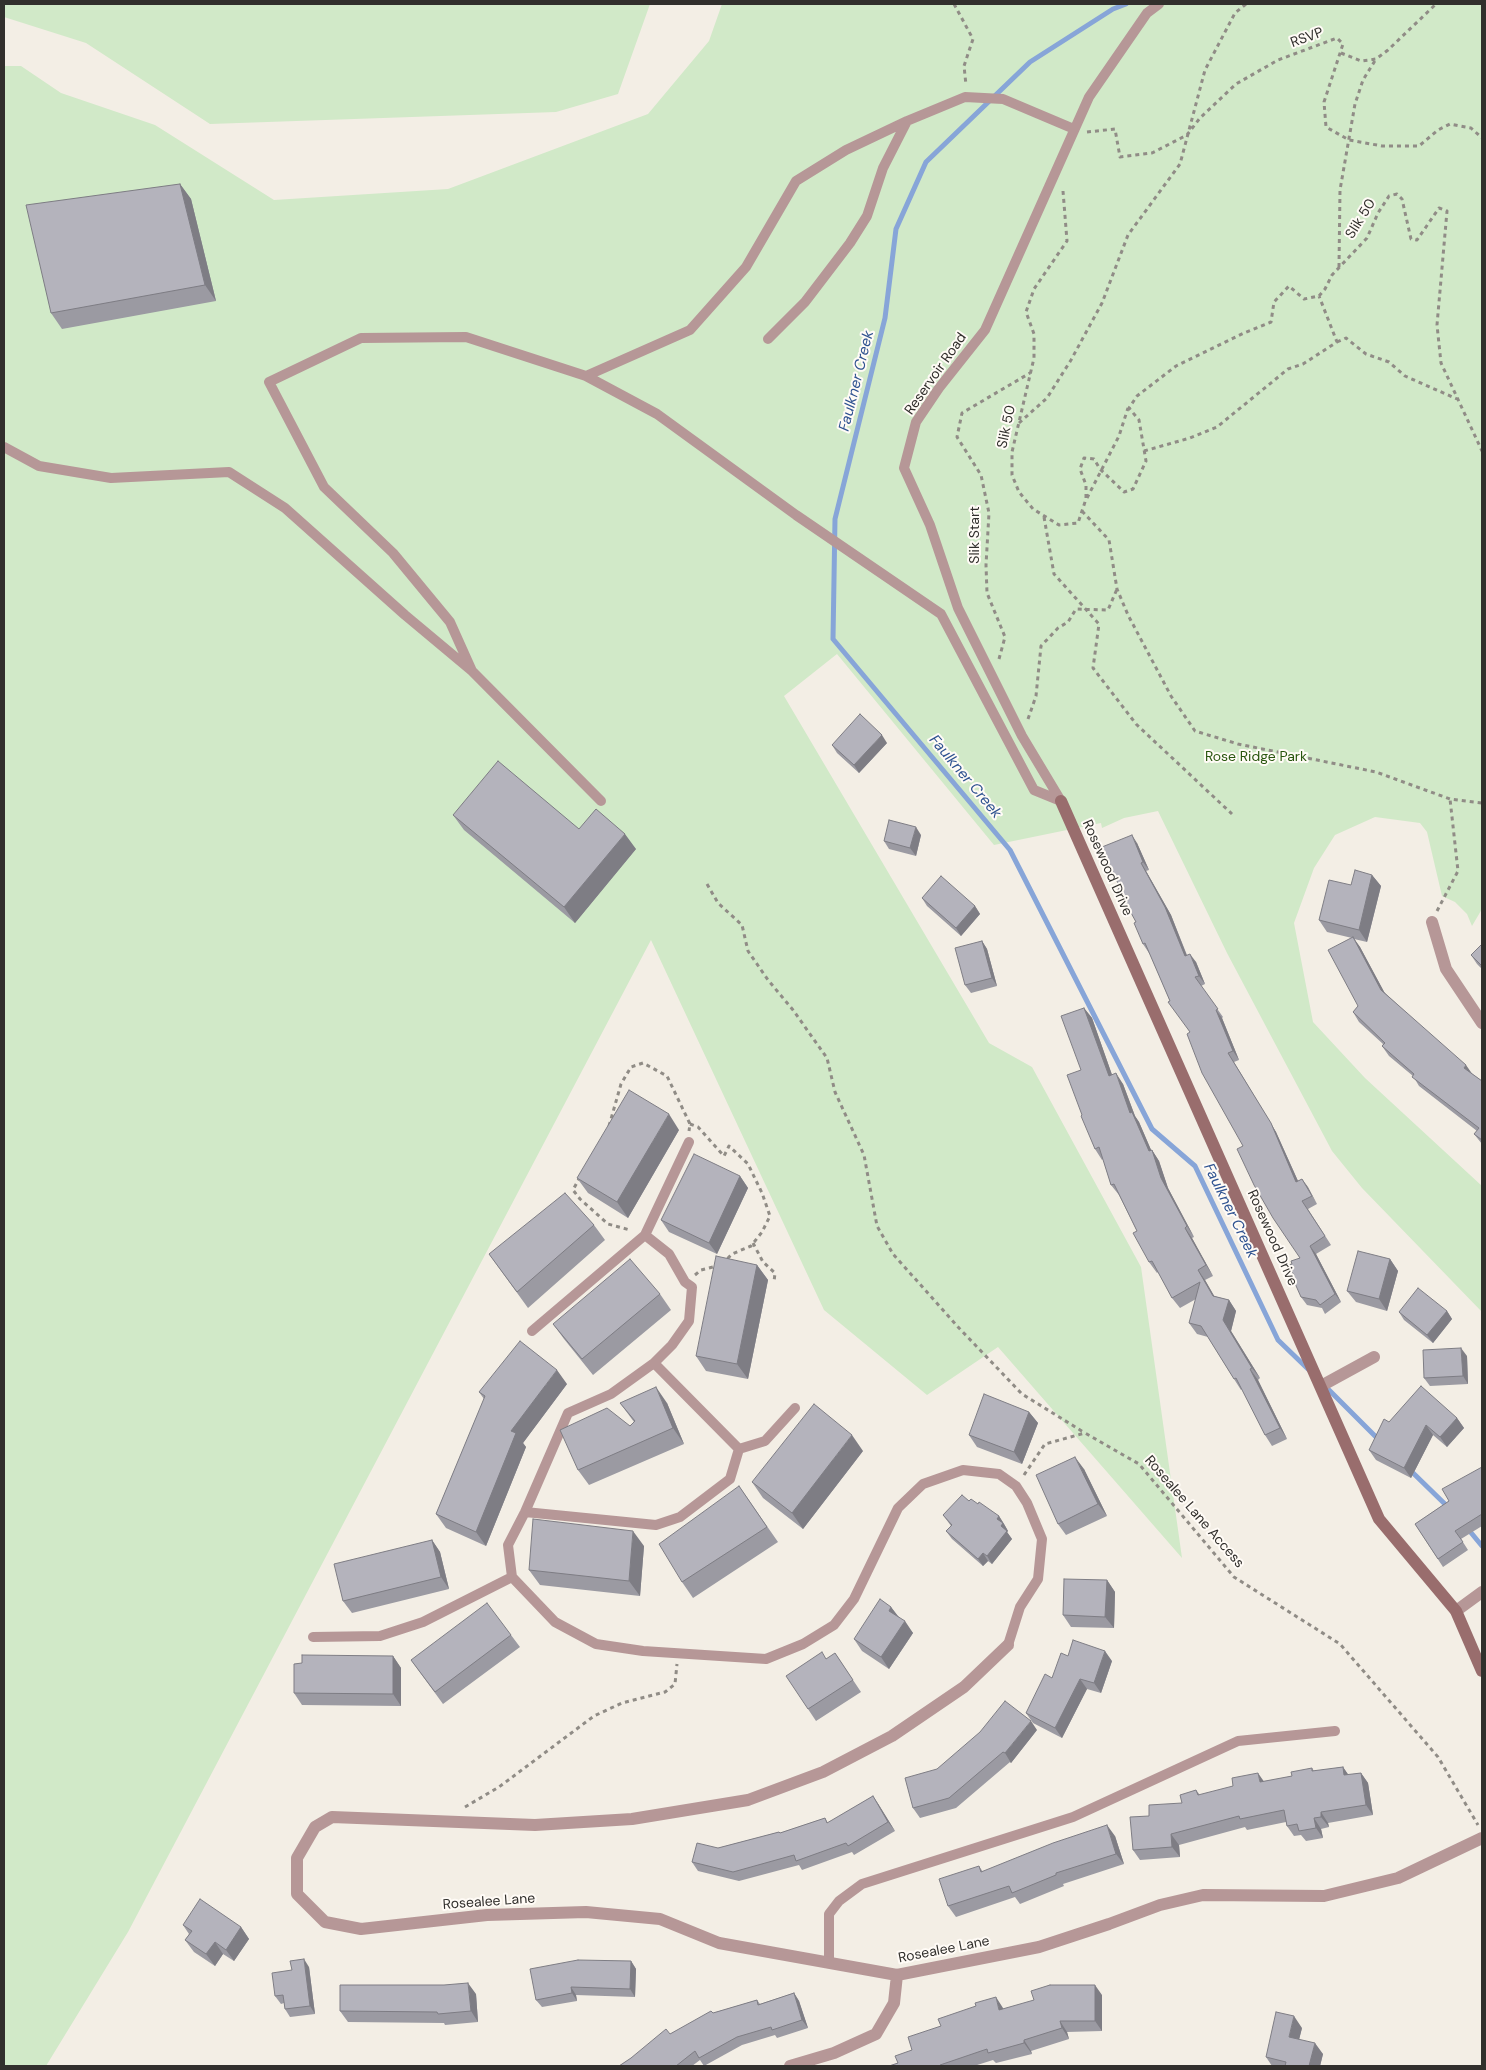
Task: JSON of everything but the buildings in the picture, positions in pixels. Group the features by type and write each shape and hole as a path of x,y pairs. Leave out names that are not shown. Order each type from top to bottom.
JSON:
{"street":[{"name":"Rosewood Drive","path":"1061,801 1379,1518 1456,1611 1482,1671"},
{"path":"1432,922 1446,969 1482,1023"},
{"path":"1321,1386 1374,1357"},
{"path":"1456,1611 1482,1592"},
{"name":"Rosealee Lane","path":"1008,1645 964,1687 892,1736 823,1772 748,1800 632,1819 535,1825 332,1817 315,1827 297,1858 297,1894 325,1922 362,1929 487,1916 586,1912 660,1919 719,1943 896,1975 1039,1947 1160,1905 1203,1895 1324,1896 1398,1878 1482,1838"},
{"path":"790,2066 834,2053 876,2034 894,2002 896,1975"}],"lane":[{"name":"Reservoir Road","path":"1061,801 1022,736 958,608 930,525 904,468 916,422 939,388 985,330 1089,97 1147,13 1159,4"},
{"path":"586,376 690,330 746,267 796,181 846,150 907,121 968,98 1003,99 1074,129"},
{"path":"768,339 805,302 867,216 883,168 907,121"},
{"path":"472,671 450,622 393,552 324,487 269,382 360,338 466,337 586,376 657,414 796,515 941,614 1034,790 1061,801"},
{"path":"4,447 39,466 111,478 228,472 285,508 404,615 472,671 601,801"},
{"path":"532,1331 645,1235 689,1142"},
{"path":"645,1235 669,1254 685,1282 692,1287 689,1321 672,1346 654,1363 611,1394 568,1413 525,1512 508,1545 512,1577 555,1622 596,1644 678,1653 766,1659 803,1644 834,1624 854,1599 898,1508 922,1484 963,1470 999,1474 1016,1486 1042,1539 1038,1579 1020,1607 1008,1645"},
{"path":"654,1363 738,1450"},
{"path":"738,1450 765,1441 795,1408"},
{"path":"525,1512 656,1524 680,1517 730,1479 738,1450"},
{"path":"313,1637 380,1636 423,1622 512,1577"},
{"path":"830,1963 829,1914 839,1901 862,1884 1073,1817 1238,1741 1335,1730"}],"path":[{"path":"954,4 973,39 964,66 968,98"},
{"path":"1019,423 1047,398 1071,360 1102,303 1128,235 1180,164 1205,70 1235,14 1246,4"},
{"path":"1340,267 1340,190 1355,104 1363,80 1376,59 1436,4"},
{"name":"RSVP","path":"1074,129 1088,132 1115,130 1120,157 1152,153 1187,135 1200,118 1236,84 1278,60 1337,38 1343,44 1324,102 1326,127 1349,140 1382,146 1419,146 1438,130 1450,124 1471,128 1482,138"},
{"path":"1341,53 1361,62 1376,59"},
{"name":"Slik 50","path":"1059,163 1066,209 1067,241 1034,289 1026,312 1034,334 1034,358 1012,452 1012,475 1019,492 1034,509 1059,525 1078,523 1082,511"},
{"name":"Slik 50","path":"1319,296 1340,267 1367,238 1378,213 1389,196 1397,194 1402,199 1411,240 1418,240 1439,208 1447,211 1437,325 1441,363 1482,451"},
{"path":"1337,342 1319,296 1304,299 1289,286 1274,302 1271,322 1176,366 1137,396 1129,408 1119,436 1100,469 1082,511 1109,540 1117,589 1128,615 1171,696 1195,730 1238,744 1376,772 1450,799 1482,802"},
{"path":"1144,451 1190,438 1217,427 1288,369 1303,364 1346,338 1366,354 1389,362 1405,376 1458,399"},
{"name":"Slik Start","path":"993,679 1005,637 987,593 986,565 989,512 981,475 957,438 962,413 1030,373"},
{"path":"1086,499 1086,485 1080,469 1084,458 1094,459 1100,469 1124,492 1134,489 1146,461 1139,420 1129,408"},
{"path":"1044,516 1054,574 1099,624 1093,668 1136,724 1232,814"},
{"path":"1022,736 1036,696 1041,646 1058,628 1068,622 1076,609 1108,610 1117,589"},
{"path":"1432,922 1458,871 1450,799"},
{"name":"Rosealee Lane Access","path":"706,884 718,903 742,925 748,951 827,1058 835,1092 864,1155 877,1226 893,1254 959,1328 1022,1394 1139,1464 1234,1577 1340,1644 1438,1757 1482,1832"},
{"path":"608,1129 621,1084 631,1067 643,1063 667,1076 690,1124 689,1142"},
{"path":"685,1282 702,1270 719,1266 732,1254 753,1243 762,1232 770,1216 748,1164 729,1146 724,1156 698,1127 690,1124"},
{"path":"582,1175 573,1190 580,1200 608,1224 645,1235"},
{"path":"753,1243 763,1262 775,1273 774,1282"},
{"path":"1016,1486 1044,1444 1085,1433"},
{"path":"441,1821 499,1786 594,1716 622,1703 665,1692 676,1684 678,1653"}],"green space":[{"path":"4,4 650,4 618,94 556,112 210,124 86,43 4,17"},
{"name":"Rose Ridge Park","path":"722,4 1482,4 1482,909 1472,926 1467,914 1455,902 1442,896 1427,832 1420,823 1375,817 1335,835 1314,868 1294,923 1313,1022 1365,1078 1482,1186 1482,1312 1362,1188 1332,1151 1227,953 1158,811 1124,818 1102,828 1101,823 994,845 837,654 784,696 989,1043 1032,1067 1141,1267 1182,1558 998,1347 927,1395 824,1310 651,940 128,1932 46,2066 4,2066 4,66 21,66 61,93 155,125 274,200 448,189 648,114 709,41"}],"waterway":[{"name":"Faulkner Creek","path":"1126,4 1113,9 1030,62 926,162 896,229 885,318 835,519 833,639 1010,850 1152,1129 1195,1166 1278,1340 1308,1369"},
{"name":"Faulkner Creek","path":"1325,1386 1379,1440"},
{"name":"Faulkner Creek","path":"1410,1470 1449,1508"},
{"name":"Faulkner Creek","path":"1468,1529 1482,1546"}]}
